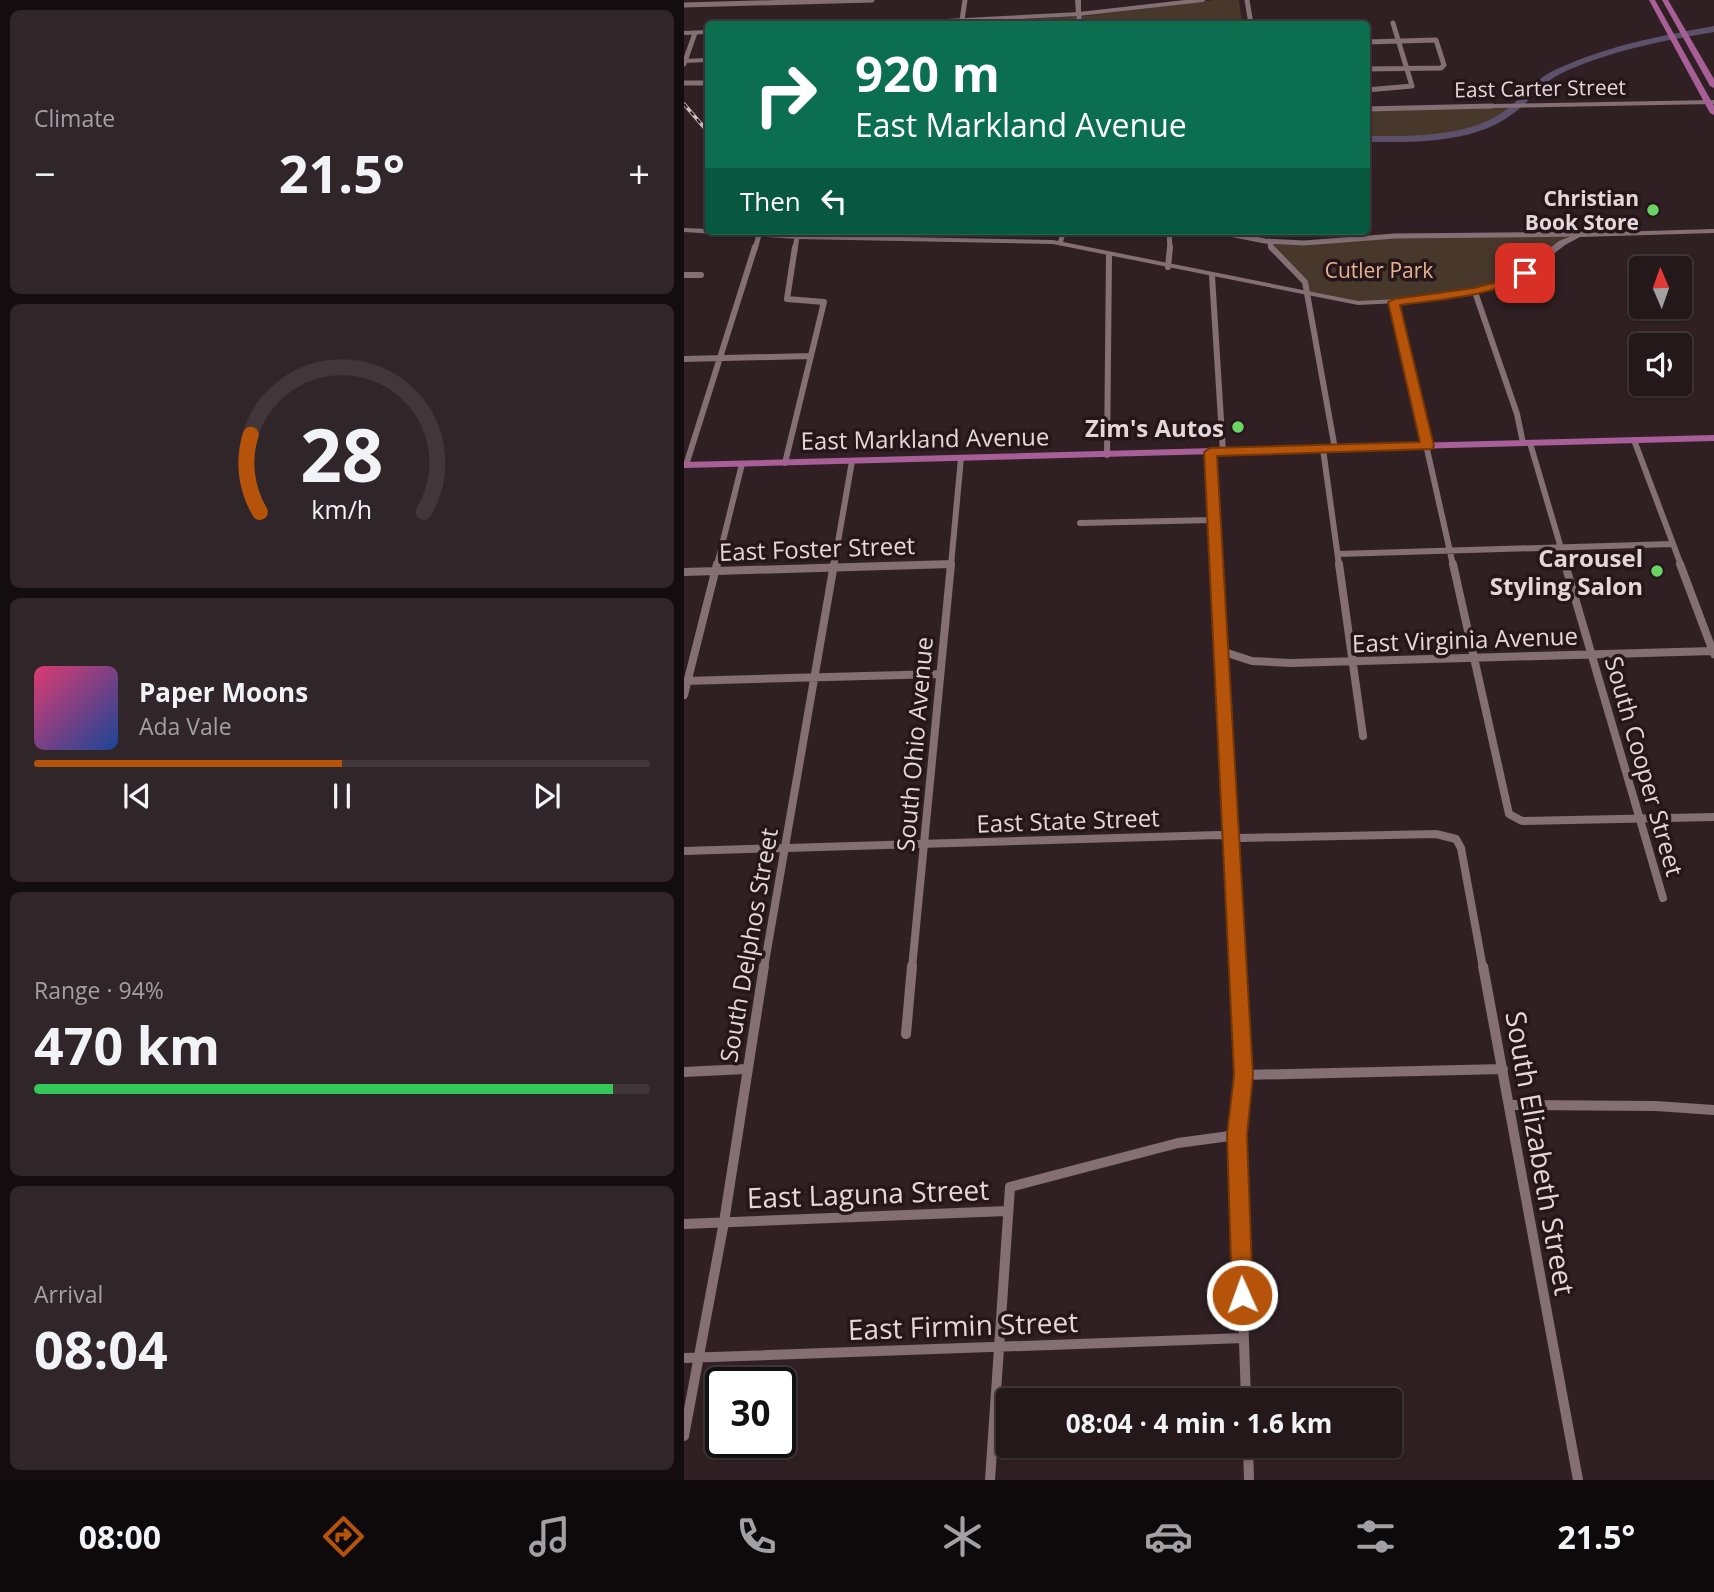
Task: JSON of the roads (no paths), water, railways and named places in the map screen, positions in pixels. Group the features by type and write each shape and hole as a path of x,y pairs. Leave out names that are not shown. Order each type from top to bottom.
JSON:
{"main road":[{"path":"944,21 1079,14 1203,0"},
{"path":"1652,0 1711,102 1714,113"},
{"path":"1665,0 1714,86"},
{"path":"684,33 705,32"},
{"name":"East Markland Avenue","path":"685,465 1714,439"}],"street":[{"path":"684,5 872,0"},
{"path":"962,20 965,0"},
{"path":"1078,0 1078,21"},
{"path":"1247,0 1250,21"},
{"path":"1370,90 1410,88 1413,83 1393,23"},
{"path":"695,33 684,62 705,60"},
{"path":"1370,41 1436,40 1444,61 1441,68 1370,69"},
{"path":"684,83 705,83"},
{"name":"East Carter Street","path":"1370,108 1711,102"},
{"path":"684,230 705,231"},
{"path":"1234,235 1269,241 1315,243 1419,235 1714,231"},
{"path":"685,465 759,235 880,235 1060,243 1109,256 1308,295 1352,302 1394,302 1475,292 1516,279 1567,240 1586,234"},
{"path":"1060,243 1063,235"},
{"path":"1168,267 1169,235"},
{"path":"785,463 823,300 787,299 797,237"},
{"path":"1269,241 1271,249 1305,282 1308,295 1329,449 1338,554 1363,736"},
{"path":"1107,455 1109,256"},
{"path":"684,275 700,275"},
{"path":"1212,276 1223,452"},
{"name":"South Cooper Street","path":"1475,292 1560,547 1663,898"},
{"path":"1394,302 1428,446 1506,810 1514,818 1714,817"},
{"path":"684,359 811,356"},
{"path":"1634,440 1713,652"},
{"path":"1210,452 1243,1075 1237,1135 1246,1388"},
{"name":"South Ohio Avenue","path":"906,1034 961,458"},
{"name":"South Delphos Street","path":"684,1436 724,1222 746,1069 852,461"},
{"path":"684,695 742,464"},
{"path":"1080,523 1213,520"},
{"path":"1338,554 1672,544"},
{"name":"East Foster Street","path":"684,572 951,564"},
{"name":"East Virginia Avenue","path":"1221,651 1268,663 1713,652"},
{"path":"686,681 940,674"},
{"name":"East State Street","path":"684,851 1231,836 1436,834 1453,838"},
{"name":"South Elizabeth Street","path":"1453,838 1461,848 1578,1480"},
{"path":"684,1072 746,1069"},
{"path":"1243,1075 1503,1069"},
{"path":"1510,1105 1656,1106 1714,1110"},
{"name":"East Laguna Street","path":"684,1224 1007,1211 1010,1187 1024,1182 1186,1141 1237,1135"},
{"path":"990,1480 1007,1211"},
{"name":"East Firmin Street","path":"684,1358 1244,1338"},
{"path":"1248,1458 1249,1480"}],"waterway":[{"path":"1370,139 1418,138 1469,130 1502,117 1547,77 1593,57 1633,45 1714,29"}],"railway":[{"path":"684,104 705,128"}],"place":[{"name":"Christian Book Store","path":"1653,210"},
{"name":"Zim's Autos","path":"1238,427"},
{"name":"Carousel Styling Salon","path":"1657,571"}],"park label":[{"name":"Cutler Park","path":"1379,270"}]}
